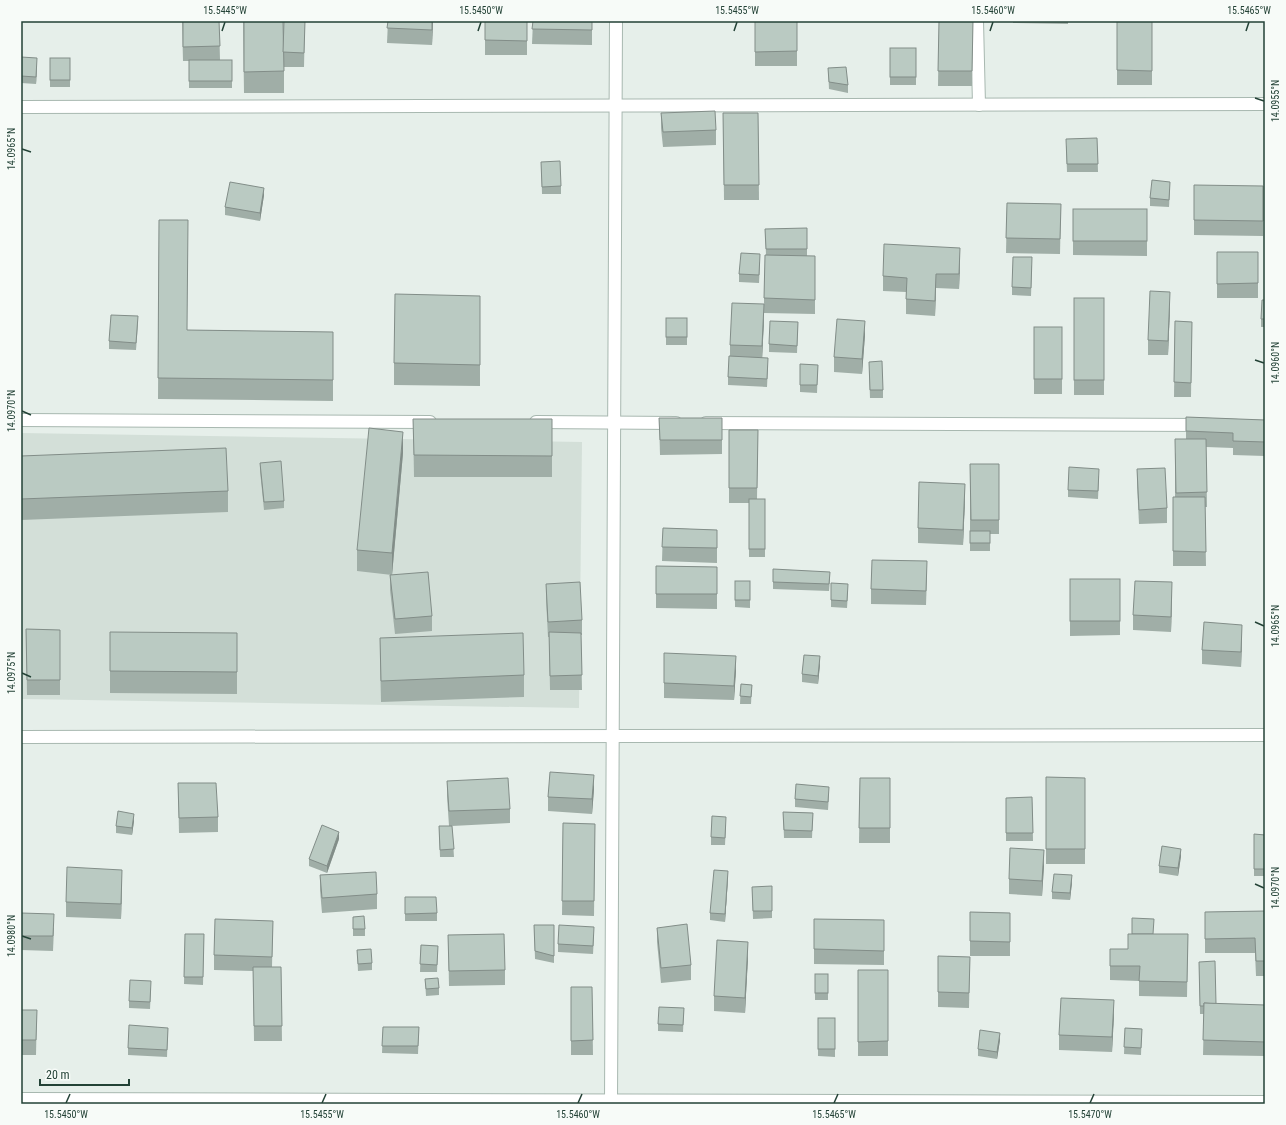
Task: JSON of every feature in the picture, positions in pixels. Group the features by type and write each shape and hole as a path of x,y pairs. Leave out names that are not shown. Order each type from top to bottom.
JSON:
{"street":[{"path":"611,1102 616,21"},
{"path":"977,21 979,105"},
{"path":"21,107 1265,104"},
{"path":"21,420 440,422"},
{"path":"527,422 1217,425"},
{"path":"21,737 1265,735"},
{"path":"21,1099 413,1102 1265,1102"}],"shaded area":[{"path":"21,433 582,442 579,708 21,699"}],"building":[{"path":"183,21 219,21 220,46 183,47"},
{"path":"244,21 283,21 284,71 244,72"},
{"path":"284,21 305,21 304,53 283,52"},
{"path":"388,21 432,21 432,30 387,28"},
{"path":"485,21 527,21 527,41 485,40"},
{"path":"533,21 592,21 592,30 532,29"},
{"path":"755,21 797,21 797,51 755,52"},
{"path":"939,21 973,21 972,71 938,71"},
{"path":"1117,21 1152,21 1152,71 1117,70"},
{"path":"890,48 916,48 916,77 890,77"},
{"path":"21,57 37,58 36,77 21,76"},
{"path":"50,58 70,58 70,80 50,80"},
{"path":"189,60 232,60 232,81 189,81"},
{"path":"846,67 848,85 829,82 828,68"},
{"path":"715,111 716,130 663,132 661,113"},
{"path":"723,113 758,113 759,185 724,185"},
{"path":"1097,138 1098,164 1067,164 1066,139"},
{"path":"560,161 561,186 542,187 541,162"},
{"path":"1152,180 1170,182 1169,200 1150,198"},
{"path":"230,182 264,188 260,213 225,207"},
{"path":"1194,185 1263,186 1263,221 1194,220"},
{"path":"1007,203 1061,204 1060,239 1006,238"},
{"path":"1073,209 1147,209 1147,241 1073,241"},
{"path":"159,220 188,220 187,330 333,332 333,380 158,378"},
{"path":"807,228 807,249 766,249 765,229"},
{"path":"884,244 960,248 959,274 936,274 935,301 906,299 907,278 883,276"},
{"path":"1217,252 1258,252 1258,283 1217,284"},
{"path":"741,253 760,254 759,275 739,274"},
{"path":"765,255 815,256 815,300 764,298"},
{"path":"1013,257 1032,257 1031,288 1012,287"},
{"path":"1150,291 1170,292 1168,341 1148,340"},
{"path":"395,294 480,296 480,365 394,363"},
{"path":"1074,298 1104,298 1104,380 1074,380"},
{"path":"1262,300 1265,300 1265,319 1261,319"},
{"path":"732,303 764,304 762,346 730,345"},
{"path":"111,315 138,316 136,343 109,341"},
{"path":"666,318 687,318 687,337 666,337"},
{"path":"837,319 865,321 862,359 834,357"},
{"path":"770,321 798,322 797,346 769,344"},
{"path":"1175,321 1192,322 1191,383 1174,382"},
{"path":"1034,327 1062,327 1062,379 1034,379"},
{"path":"729,356 768,358 767,379 728,377"},
{"path":"882,361 883,390 870,390 869,362"},
{"path":"800,364 818,365 817,385 800,385"},
{"path":"1186,417 1265,420 1265,442 1233,441 1233,433 1186,431"},
{"path":"659,418 722,418 722,440 660,440"},
{"path":"413,419 552,419 552,456 414,455"},
{"path":"369,428 403,432 392,553 357,550"},
{"path":"729,430 758,430 757,488 729,488"},
{"path":"1175,439 1206,439 1207,492 1176,493"},
{"path":"226,448 228,491 21,499 21,456"},
{"path":"281,461 284,501 264,502 260,463"},
{"path":"970,464 999,464 999,520 971,520"},
{"path":"1069,467 1099,469 1098,491 1068,490"},
{"path":"1165,468 1167,508 1139,510 1137,469"},
{"path":"919,482 965,484 963,530 918,528"},
{"path":"1173,497 1205,497 1206,552 1173,551"},
{"path":"749,499 765,499 765,549 749,549"},
{"path":"663,528 717,530 717,548 662,547"},
{"path":"970,531 990,531 990,543 970,543"},
{"path":"872,560 927,561 926,591 871,589"},
{"path":"656,566 717,567 717,594 656,594"},
{"path":"773,569 830,572 829,584 773,582"},
{"path":"428,572 432,616 395,619 390,575"},
{"path":"1070,579 1120,579 1120,621 1070,621"},
{"path":"735,581 750,581 750,600 735,600"},
{"path":"1135,581 1172,582 1171,617 1133,615"},
{"path":"580,582 582,620 548,622 546,584"},
{"path":"831,583 848,584 847,601 831,600"},
{"path":"1204,622 1242,625 1241,652 1202,650"},
{"path":"26,629 60,630 60,680 27,680"},
{"path":"110,632 237,633 237,672 110,671"},
{"path":"549,632 581,633 582,675 550,676"},
{"path":"523,633 524,675 381,681 380,638"},
{"path":"664,653 736,656 734,686 664,683"},
{"path":"804,655 820,656 818,676 802,674"},
{"path":"741,684 752,685 751,697 740,696"},
{"path":"550,772 594,775 592,799 548,797"},
{"path":"1046,777 1085,778 1085,849 1046,849"},
{"path":"508,778 510,809 449,811 447,781"},
{"path":"860,778 890,778 890,828 859,828"},
{"path":"178,783 216,783 218,817 179,818"},
{"path":"796,784 829,787 828,802 795,799"},
{"path":"1032,797 1033,833 1006,833 1006,798"},
{"path":"118,811 134,814 132,828 116,826"},
{"path":"783,812 813,813 812,831 784,830"},
{"path":"712,816 726,817 725,838 711,837"},
{"path":"563,823 595,824 594,901 562,901"},
{"path":"322,825 339,832 327,866 309,859"},
{"path":"439,826 452,826 454,849 440,850"},
{"path":"1254,834 1265,835 1265,869 1254,869"},
{"path":"1162,846 1181,849 1178,868 1159,866"},
{"path":"1010,848 1044,850 1042,881 1009,879"},
{"path":"67,867 122,870 121,904 66,902"},
{"path":"714,870 728,871 725,914 710,913"},
{"path":"376,872 377,894 322,898 320,875"},
{"path":"1054,874 1072,875 1070,893 1052,892"},
{"path":"772,886 772,911 753,911 752,887"},
{"path":"405,897 436,897 437,913 405,914"},
{"path":"1265,911 1265,961 1256,961 1255,938 1205,939 1205,912"},
{"path":"970,912 1010,913 1010,942 970,941"},
{"path":"21,913 54,914 53,936 21,936"},
{"path":"364,916 365,929 353,929 353,917"},
{"path":"1132,918 1154,919 1153,934 1132,934"},
{"path":"215,919 273,921 272,957 214,955"},
{"path":"814,919 884,920 884,951 814,949"},
{"path":"687,924 691,965 661,968 657,928"},
{"path":"534,925 554,925 554,956 535,951"},
{"path":"559,925 594,927 593,946 558,944"},
{"path":"185,934 204,934 203,977 184,977"},
{"path":"504,934 505,970 449,971 448,935"},
{"path":"1128,934 1188,934 1187,982 1139,981 1140,966 1110,966 1110,949 1128,949"},
{"path":"717,940 748,942 745,998 714,996"},
{"path":"421,945 438,946 437,965 420,964"},
{"path":"371,949 372,963 358,964 357,950"},
{"path":"938,956 970,957 969,993 938,992"},
{"path":"1215,961 1216,1004 1204,1003 1204,1006 1200,1006 1199,962"},
{"path":"253,967 281,967 282,1026 254,1026"},
{"path":"858,970 888,970 888,1041 858,1042"},
{"path":"815,974 828,974 828,993 815,993"},
{"path":"438,978 439,988 426,989 425,979"},
{"path":"130,980 151,981 150,1002 129,1001"},
{"path":"571,987 592,987 593,1040 571,1041"},
{"path":"1061,998 1114,1000 1112,1037 1059,1035"},
{"path":"1204,1003 1265,1005 1265,1042 1203,1040"},
{"path":"659,1007 684,1008 683,1025 658,1024"},
{"path":"21,1010 37,1010 36,1040 21,1040"},
{"path":"818,1018 835,1018 835,1049 818,1049"},
{"path":"129,1025 168,1028 167,1050 128,1048"},
{"path":"383,1027 419,1027 418,1046 382,1046"},
{"path":"1125,1028 1142,1029 1141,1048 1124,1047"},
{"path":"980,1030 1000,1033 997,1052 978,1049"}]}
